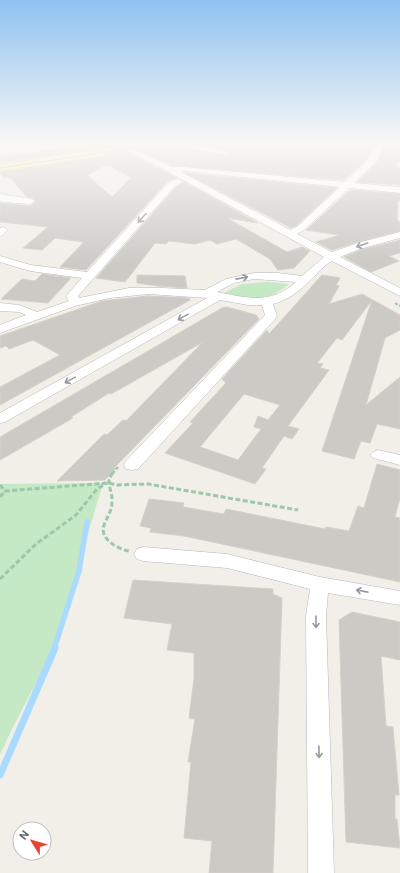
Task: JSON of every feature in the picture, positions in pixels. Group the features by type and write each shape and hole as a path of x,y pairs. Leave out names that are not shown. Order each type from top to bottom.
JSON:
{"street":[{"path":"76,303 72,296 171,185"},
{"path":"184,185 328,259 400,293"},
{"path":"197,185 289,234 400,303"},
{"path":"289,234 301,228 347,185 400,190"},
{"path":"0,197 2,199 30,201"},
{"path":"0,329 35,316 102,295 147,290 212,296 238,301 267,302 288,295 328,259 363,245 400,235"},
{"path":"0,259 30,268 87,279 102,295"},
{"path":"0,419 212,296 226,282 264,275 304,280"},
{"path":"132,465 271,316 267,302"},
{"path":"0,307 22,309 29,311 35,316"},
{"path":"378,455 400,460"},
{"path":"142,554 227,561 320,584 400,598"},
{"path":"320,584 316,616 320,873"}],"path":[{"path":"132,465 119,466 109,477 108,483 112,490 111,509 103,528 104,534 112,544 125,550 142,554"},
{"path":"0,579 36,544 76,515 97,489 108,483"},
{"path":"0,497 5,491 108,483 148,484 298,510"},
{"path":"0,485 5,491"}],"green space":[{"path":"267,282 289,284 280,291 264,297 249,298 222,294 242,284"},
{"path":"103,483 54,648 0,755 0,484"}],"building":[{"path":"17,185 98,185 112,197 124,185 165,185 86,270 60,267 84,242 55,238 42,250 23,248 48,227 0,222 0,203 30,206 36,202 33,198 27,197"},
{"path":"180,185 189,185 258,223 227,218 287,252 302,247 310,251 294,268 278,270 270,259 236,239 217,244 210,240 195,244 169,241 166,244 155,243 125,282 96,278"},
{"path":"208,185 304,185 337,188 297,225 291,228"},
{"path":"350,190 400,194 400,201 398,200 397,220 400,222 400,231 332,250 316,242 340,235 306,230"},
{"path":"400,240 400,253 389,256 399,261 371,272 344,257 360,250"},
{"path":"42,274 71,278 48,303 1,299 22,279 35,281"},
{"path":"137,275 185,276 187,288 137,283"},
{"path":"322,275 340,278 336,285 339,286 329,304 362,294 400,315 400,330 385,338 366,405 400,377 400,429 377,424 370,443 361,441 354,459 322,451 372,300 342,340 337,338 317,363 323,364 320,368 329,370 288,426 299,429 292,439 284,436 262,468 266,469 255,484 165,453 193,423 190,422 226,383 222,379 267,330 269,334","holes":["244,394 280,405 268,420 258,416 254,427 261,429 238,460 200,447"]},
{"path":"148,296 189,298 190,300 0,405 0,387 60,355 33,340 9,349 6,346 0,348 0,336 102,301"},
{"path":"227,307 256,315 259,319 114,468 115,469 105,480 57,481 104,434 107,435 123,420 126,421 203,342 111,394 109,393 71,417 73,418 0,460 0,437 222,308"},
{"path":"377,464 400,470 400,498 395,517 400,518 400,582 184,536 150,532 151,528 140,526 149,499 184,503 183,507 224,514 226,509 325,529 326,527 349,531 358,506 364,508"},
{"path":"133,580 273,589 273,594 282,598 273,873 209,873 212,841 184,838 191,762 188,762 195,719 189,718 194,678 194,653 167,650 172,624 124,618"},
{"path":"352,612 400,622 400,660 381,656 386,726 393,727 399,795 395,795 395,819 397,819 400,848 346,842 339,620"}],"waterway":[{"path":"54,649 79,571 87,522"},
{"path":"0,775 55,648"}]}
